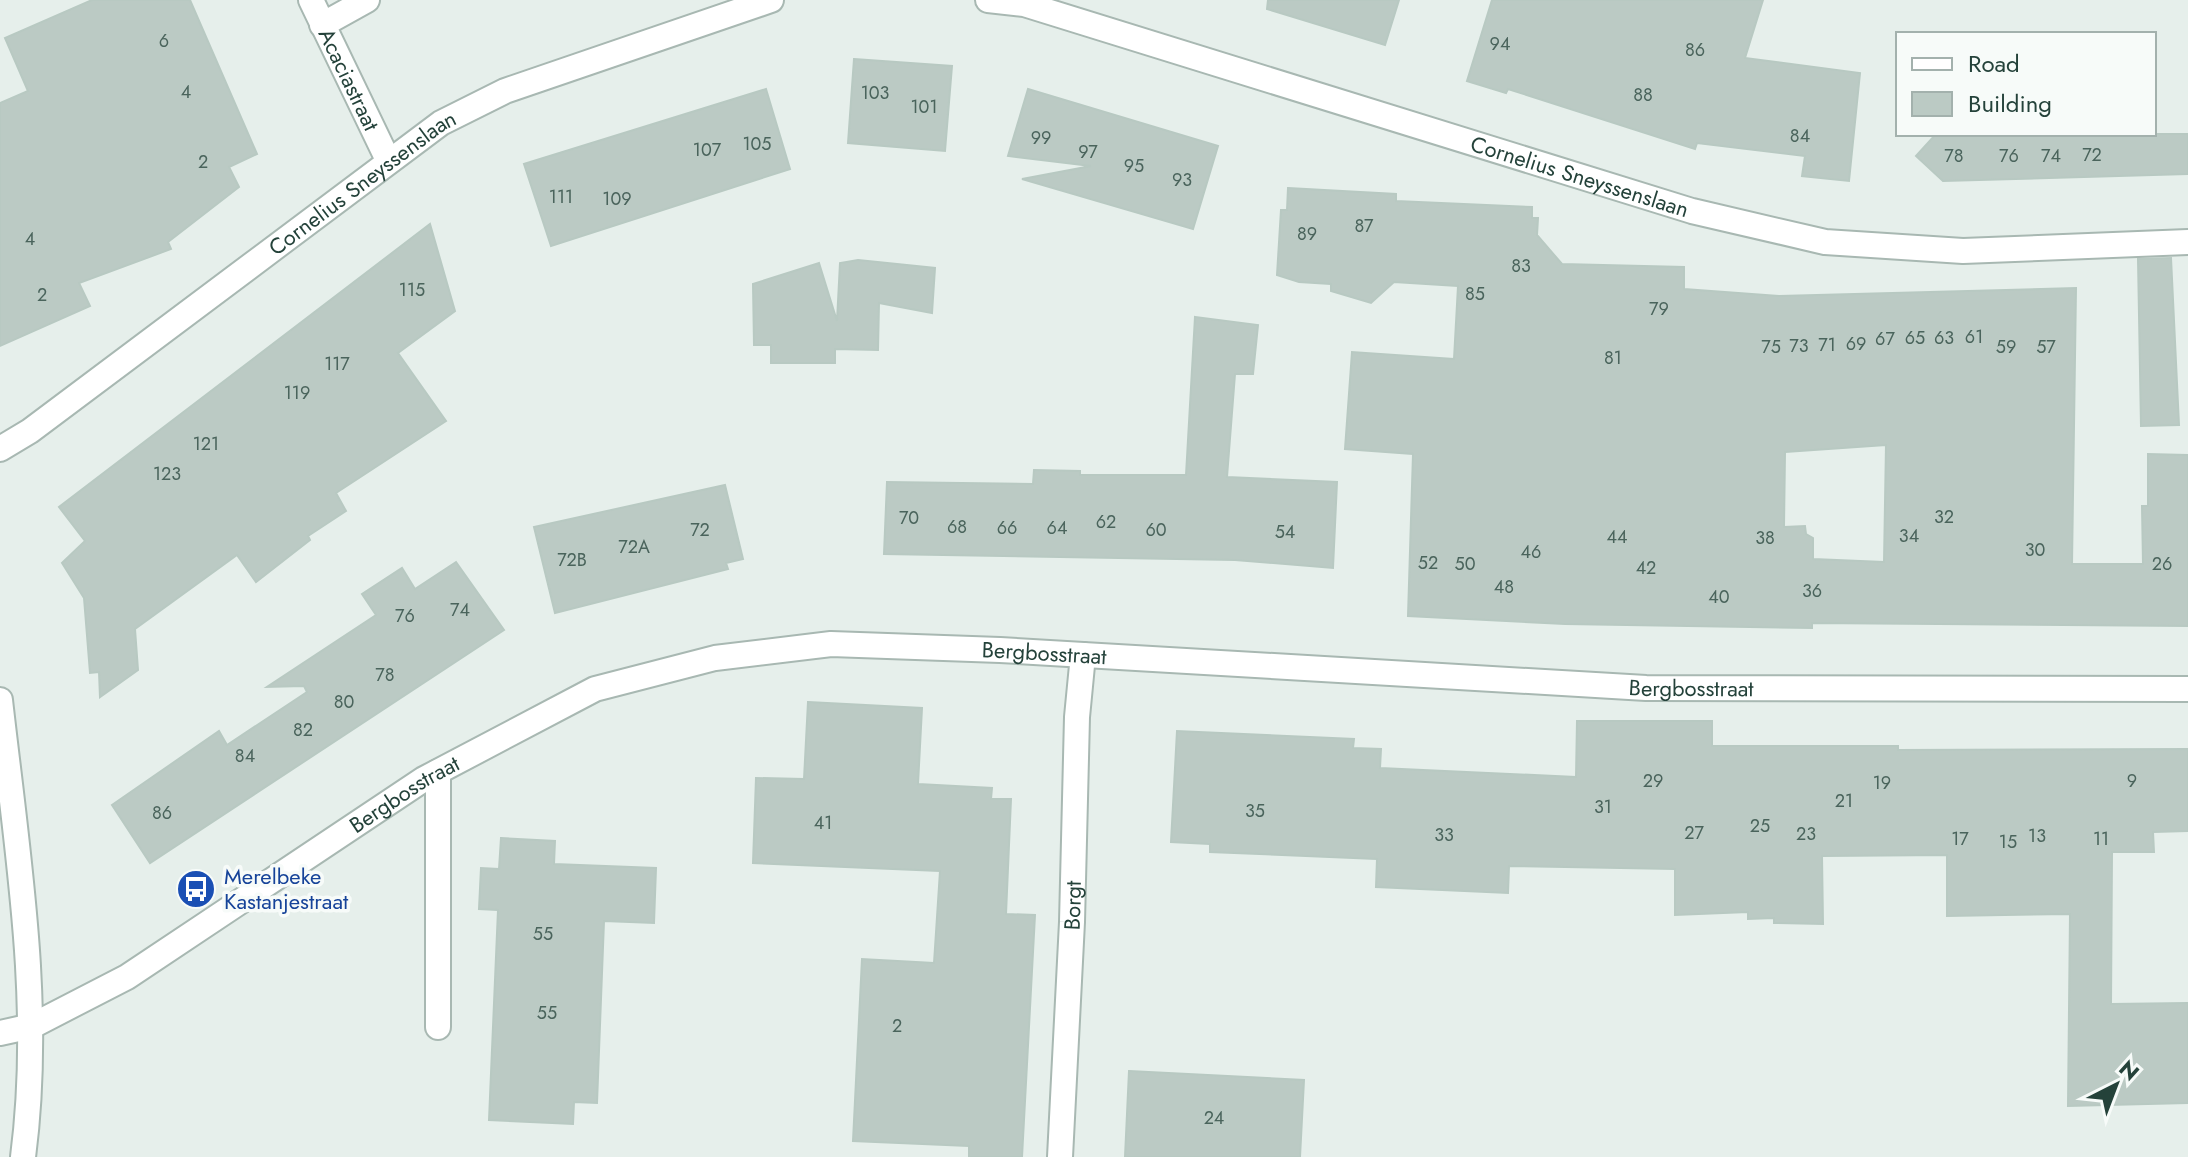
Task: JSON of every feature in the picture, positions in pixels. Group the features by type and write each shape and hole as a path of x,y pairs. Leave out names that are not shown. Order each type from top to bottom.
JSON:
{"street":[{"name":"Acaciastraat","path":"311,0 388,160"},
{"path":"322,25 367,0"},
{"name":"Cornelius Sneyssenslaan","path":"0,449 43,421 441,123 505,91 771,0"},
{"name":"Cornelius Sneyssenslaan","path":"988,0 1025,2 1692,211 1825,242 1963,251 2188,242"},
{"name":"Bergbosstraat","path":"0,1033 32,1026 127,977 438,772 595,689 715,658 831,644 1083,655 1646,688 2188,689"},
{"name":"Borgt","path":"1060,1157 1083,655"},
{"path":"0,700 32,1026 29,1112 23,1157"},
{"path":"438,772 438,1027"}],"building":[{"path":"92,0 190,0 257,154 229,167 239,187 168,242 171,249 79,283 90,306 0,346 0,103 28,91 5,38"},
{"path":"1268,0 1399,0 1385,45 1267,9"},
{"path":"1492,0 1763,0 1745,58 1860,73 1849,181 1802,176 1805,156 1697,143 1695,149 1508,89 1506,93 1467,81"},
{"path":"854,59 952,66 945,151 848,143"},
{"path":"766,89 790,169 551,246 524,164"},
{"path":"1028,89 1218,146 1193,229 1022,179 1091,166 1008,156"},
{"path":"2188,134 2188,174 1943,181 1916,156 1934,136"},
{"path":"1288,188 1396,194 1396,201 1532,207 1532,218 1538,218 1537,235 1562,264 1684,267 1684,289 1779,296 2076,288 2072,564 2143,564 2142,506 2148,506 2148,454 2188,455 2188,626 1812,623 1812,628 1565,624 1408,616 1413,454 1345,449 1352,352 1454,359 1458,286 1394,282 1371,303 1331,291 1331,284 1299,282 1277,275 1281,210 1287,210","holes":["1886,445 1884,562 1813,559 1813,538 1806,534 1805,526 1784,527 1785,452"]},
{"path":"430,224 455,311 398,353 446,421 336,493 346,511 308,536 310,540 256,582 237,555 135,629 138,670 100,697 99,672 90,673 84,598 62,563 85,541 59,507"},
{"path":"2171,258 2179,425 2141,426 2138,259"},
{"path":"858,260 935,268 932,313 879,303 878,350 835,349 835,363 771,363 771,345 754,345 753,284 819,263 837,321 840,263"},
{"path":"1195,317 1258,325 1253,374 1235,374 1227,477 1337,482 1333,568 1235,560 884,554 887,482 1033,484 1034,470 1080,471 1080,475 1186,475"},
{"path":"725,485 743,559 726,563 728,569 555,613 534,527"},
{"path":"456,562 504,630 150,863 112,805 219,731 227,745 307,692 304,686 267,687 376,615 362,594 402,568 415,589"},
{"path":"808,702 922,708 918,784 992,788 991,799 1011,799 1006,914 1035,915 1022,1157 969,1157 969,1146 853,1141 862,959 934,963 940,871 753,863 756,778 804,779"},
{"path":"1577,721 1712,721 1712,746 1898,746 1898,750 2188,749 2188,831 2153,832 2154,852 2112,852 2111,1004 2188,1003 2188,1103 2068,1106 2070,914 1947,916 1947,855 1822,856 1823,924 1774,923 1774,918 1748,919 1748,912 1675,915 1675,869 1509,866 1508,893 1376,887 1377,859 1210,852 1210,844 1171,842 1177,731 1354,739 1353,748 1381,749 1380,768 1576,777"},
{"path":"501,838 555,841 554,864 656,868 654,923 604,921 597,1103 574,1102 573,1124 489,1120 498,910 479,909 481,868 499,869"},
{"path":"1129,1071 1304,1080 1300,1157 1125,1157"}],"place":[{"name":"Merelbeke Kastanjestraat","path":"196,889"}]}
